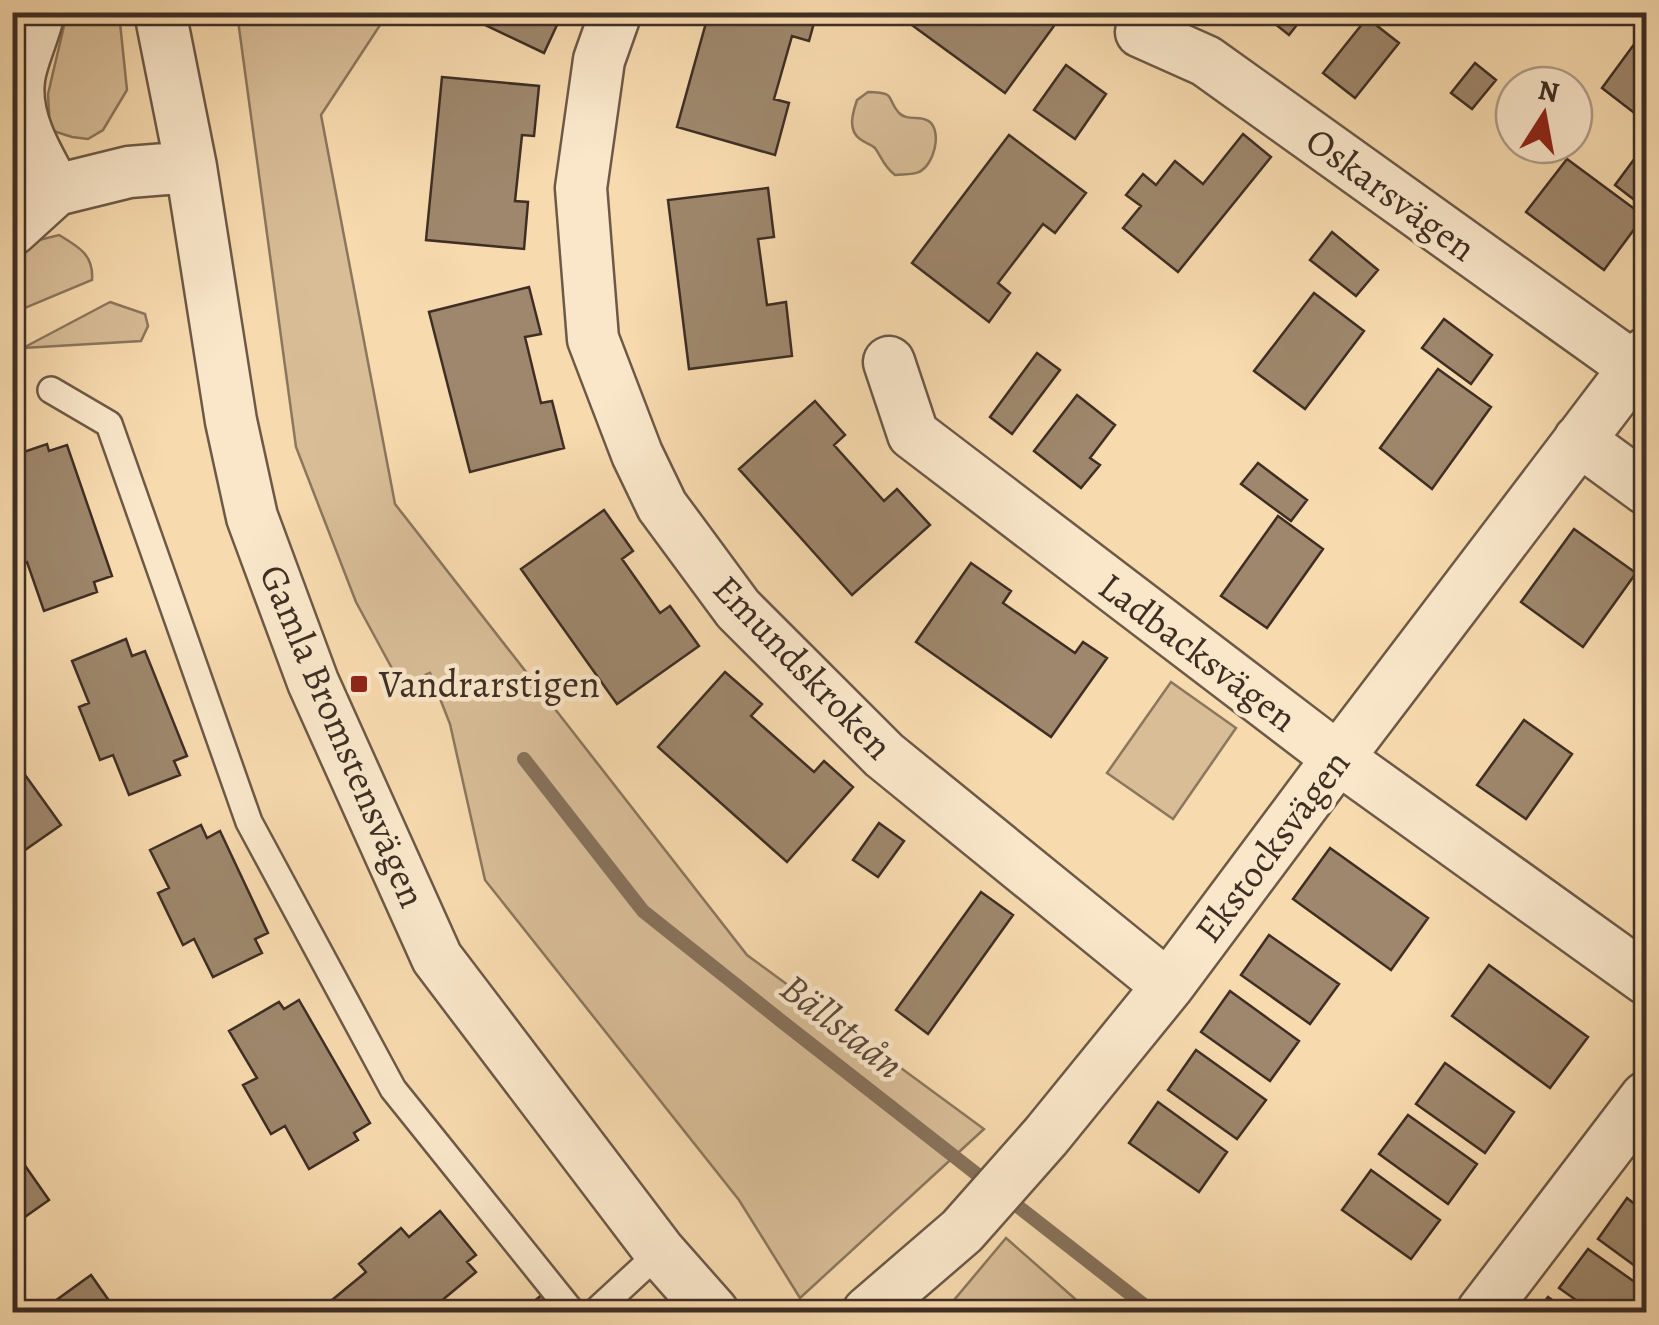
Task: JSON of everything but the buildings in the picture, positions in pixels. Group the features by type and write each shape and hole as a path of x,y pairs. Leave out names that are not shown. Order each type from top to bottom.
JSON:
{"street":[{"path":"39,12 16,80 21,113 36,154 56,190"},
{"name":"Gamla Bromstensvägen","path":"160,12 191,167 231,420 252,517 313,682 437,958 660,1252 712,1312"},
{"name":"Emundskroken","path":"616,12 599,60 581,188 594,339 637,454 662,506 738,609 884,755 1168,986"},
{"name":"Oskarsvägen","path":"1140,32 1206,61 1641,360"},
{"path":"12,230 56,190 130,172 191,167"},
{"name":"Ekstocksvägen","path":"868,1312 962,1230 1046,1136 1168,986 1641,360"},
{"name":"Ladbacksvägen","path":"889,362 913,434 1338,758 1646,979"},
{"path":"1579,440 1646,490"},
{"path":"1482,1312 1646,1097"}],"lane":[{"path":"51,390 109,424 250,822 394,1089 572,1312"},
{"path":"594,1312 660,1252"}],"shaded area":[{"path":"67,13 119,13 127,90 103,130 88,139 50,130 48,94"},
{"path":"237,13 388,13 321,115 395,504 747,955 984,1129 800,1298 739,1200 485,880 450,724 430,673 401,685 356,602 296,447"},
{"path":"868,92 887,95 903,116 926,120 934,127 932,156 919,172 895,175 875,148 856,135 852,126 854,110 857,100"},
{"path":"59,235 88,258 92,280 13,313 12,261 35,241"},
{"path":"110,302 145,314 148,326 141,341 23,348"},
{"path":"1171,682 1236,728 1173,819 1107,773"},
{"path":"1006,1238 1090,1312 944,1312"}],"waterway":[{"name":"Bällstaån","path":"524,759 643,911 1153,1312"}],"place":[{"name":"Vandrarstigen","path":"359,684"}]}
